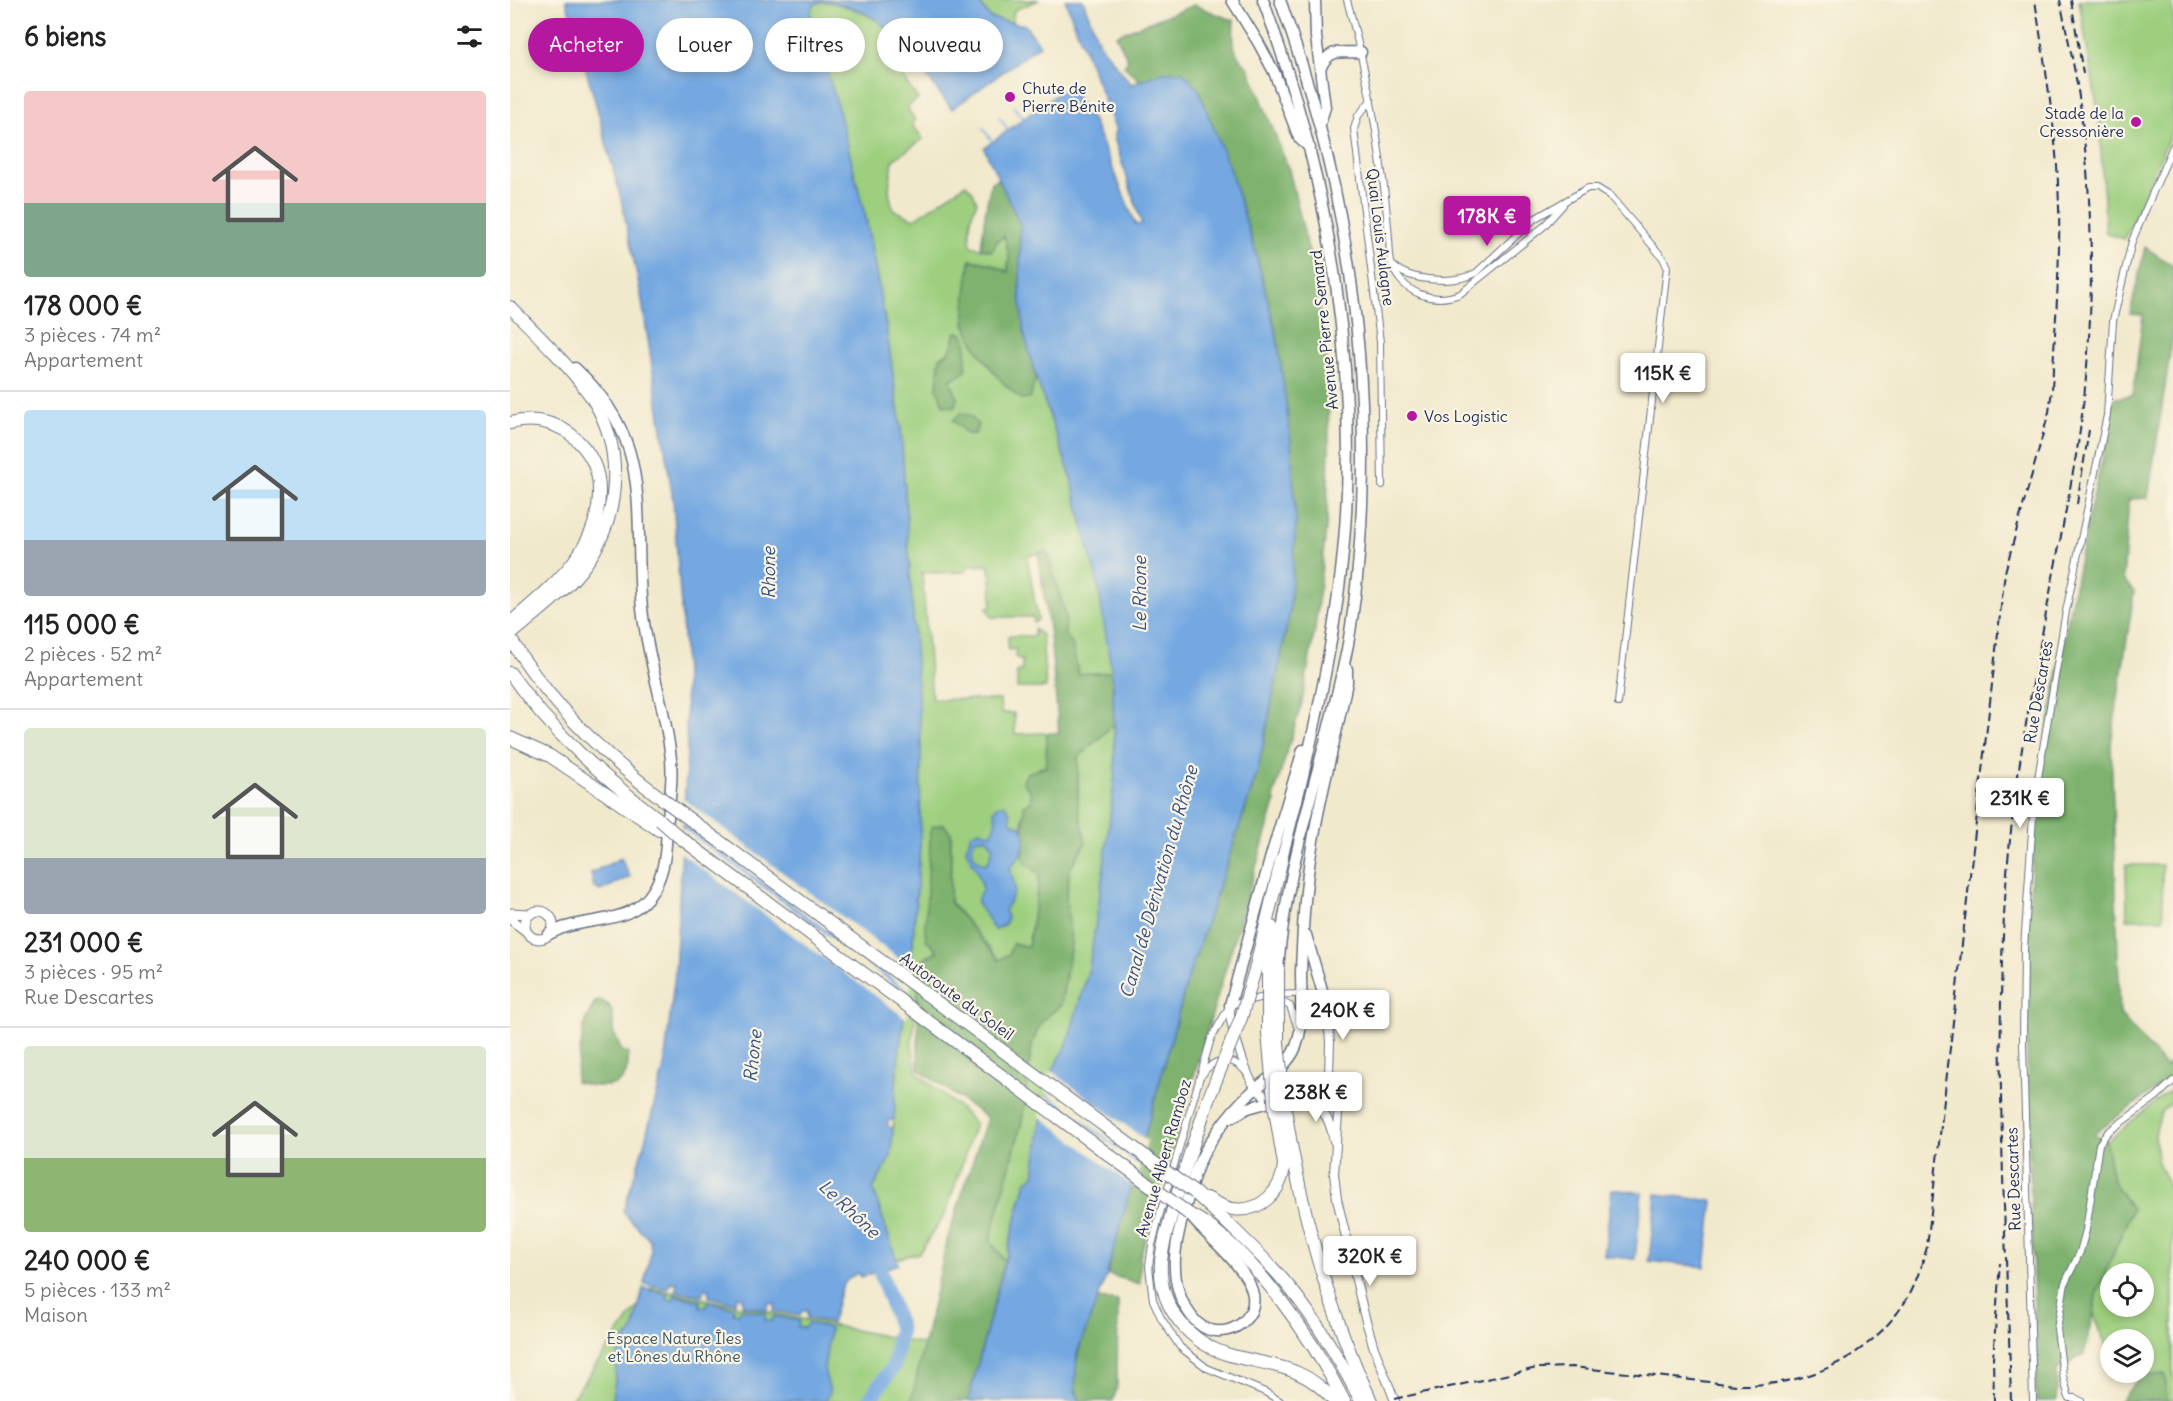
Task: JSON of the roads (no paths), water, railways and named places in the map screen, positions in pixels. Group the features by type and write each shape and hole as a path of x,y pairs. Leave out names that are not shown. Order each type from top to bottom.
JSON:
{"highway":[{"path":"1232,0 1274,72 1299,138 1310,148"},
{"name":"Avenue Pierre Semard","path":"1263,0 1282,51 1310,148 1328,226 1346,363 1348,428 1345,531 1340,585 1320,702"},
{"name":"Avenue Pierre Semard","path":"1280,0 1320,124 1338,197 1347,246 1360,360 1364,456 1362,506 1358,567 1348,644"},
{"path":"1315,0 1325,107 1320,124"},
{"path":"1320,68 1330,54 1341,51 1361,52"},
{"path":"510,307 588,380 607,404 630,452 636,487 644,626 669,742 671,767 664,864 652,892 637,908 625,915 566,927 549,934"},
{"path":"510,623 573,579 590,558 609,520 614,492 612,452 601,417 590,396 549,345"},
{"path":"510,423 535,420 564,429 577,439 587,452 595,465 598,478 598,511 588,541 510,637"},
{"name":"Autoroute du Soleil","path":"510,637 546,690 584,732 624,770 1195,1193 1252,1245 1290,1288 1330,1344 1361,1401"},
{"path":"1189,1214 1235,1262 1250,1285 1254,1298 1252,1309 1245,1321 1232,1329 1213,1331 1204,1328 1196,1321 1181,1298 1174,1271 1174,1256 1194,1174 1208,1146 1246,1097 1290,1057 1299,1035 1303,925 1312,840 1347,682 1348,644"},
{"path":"1334,1401 1321,1387 1299,1373 1280,1365 1231,1355 1200,1342 1180,1323 1169,1304 1161,1271 1164,1244 1188,1158 1208,1100 1240,1018 1267,968 1283,920 1291,874 1348,644"},
{"path":"510,673 542,714 579,754 659,825"},
{"path":"1195,1193 1224,1207 1238,1210 1257,1205 1273,1194 1280,1182 1284,1164 1279,1106 1278,1042 1267,968 1282,858 1313,739 1320,702"},
{"path":"1230,1005 1274,846 1320,702"},
{"path":"510,738 533,747 567,766 678,836 1189,1214 1205,1222 1268,1286 1308,1339 1344,1401"},
{"path":"1303,925 1327,1006"},
{"path":"1226,1120 1248,1108 1279,1106"},
{"path":"1279,1106 1321,1267 1349,1355 1371,1401"}],"main road":[{"path":"510,913 531,914 538,911 549,915 553,923 549,934 538,939 510,920"},
{"path":"526,931 526,920 531,914"}],"street":[{"path":"1347,0 1371,100 1382,167 1392,265 1401,280 1413,293 1434,298 1453,296 1469,288 1534,234 1569,199"},
{"name":"Quai Louis Aulagne","path":"1371,100 1358,116 1354,129 1380,342 1382,485"},
{"name":"Rue Descartes","path":"2033,1401 2023,1044 2024,948 2031,844 2040,764 2060,646 2107,415 2113,321 2132,241 2173,146"},
{"path":"1392,265 1400,272 1413,276 1455,280 1466,278 1476,273 1534,219 1588,188 1597,188 1610,196 1663,258 1666,267 1618,703"},
{"path":"1245,1071 1243,1058 1230,1024 1230,1005 1267,997 1301,994 1316,996 1327,1006 1330,1042 1329,1075 1338,1114 1335,1187 1354,1278 1374,1348 1395,1401"},
{"path":"1267,997 1283,1001 1290,1006 1299,1035"},
{"name":"Avenue Albert Ramboz","path":"1230,1005 1214,1031 1152,1245 1149,1266 1153,1300 1161,1318 1180,1347 1207,1368 1265,1392 1280,1401"},
{"path":"1199,1081 1207,1068 1221,1060 1229,1060 1237,1063 1256,1089 1279,1106 1294,1096 1319,1089 1329,1075"},
{"path":"2081,1401 2075,1398 2067,1399 2057,1329 2065,1283 2080,1252 2086,1230 2099,1144 2108,1132 2156,1097 2173,1081"},
{"path":"1294,1096 1325,1113 1330,1123 1335,1150"}],"water":[{"name":"Rhone","path":"566,0 978,0 990,18 877,18 877,21 860,11 840,4 820,2 814,5 810,13 811,18 765,18 765,72 827,72 866,219 886,327 901,429 921,743 920,847 912,954 897,1071 894,1120 888,1120 888,1127 893,1128 891,1156 873,1189 898,1264 861,1277 859,1273 846,1281 839,1294 831,1323 807,1318 807,1311 802,1311 800,1316 774,1311 775,1304 769,1303 767,1310 742,1305 743,1298 737,1296 735,1303 709,1297 709,1290 704,1289 702,1296 676,1291 677,1283 671,1282 668,1289 644,1284 651,1251 650,1240 623,1212 643,1148 664,1067 675,973 687,754 684,647 673,500 641,295 622,203 587,72 644,72 644,18 571,18"},
{"path":"1065,0 1083,0 1099,43 1131,84 1164,72 1183,72 1198,89 1229,167 1255,250 1277,337 1291,441 1296,523 1290,610 1258,771 1188,978 1107,1274 1077,1353 1075,1391 1080,1401 968,1401 1026,1182 1034,1176 1041,1122 1053,1070 1067,1045 1089,969 1115,775 1113,681 1098,584 1070,474 1036,377 1024,333 1020,295 1020,224 984,148 1068,86 1093,121 1136,225 1142,224 1114,138 1116,130"},
{"path":"1003,21 1025,25 1040,45 1003,72"},
{"path":"924,72 1003,72 952,109"},
{"path":"1005,804 1010,813 1011,823 1021,826 1025,837 1021,854 1010,868 1014,890 1004,910 1007,917 1006,923 995,930 978,905 978,898 983,889 978,873 966,850 971,834 979,830 992,834 996,820 994,810 997,806","holes":["978,838 986,838 993,846 989,861 985,864 976,858 972,848 974,841"]},
{"path":"621,858 630,877 600,891 594,887 591,873"},
{"path":"1612,1189 1642,1193 1635,1259 1604,1256"},
{"path":"1656,1194 1713,1201 1705,1267 1649,1261"},
{"path":"643,1288 668,1294 667,1299 673,1300 675,1295 701,1301 700,1306 706,1307 708,1302 734,1308 733,1313 739,1314 741,1309 766,1314 765,1320 772,1321 774,1316 799,1321 798,1327 805,1328 807,1323 830,1328 824,1369 830,1392 826,1401 612,1401 620,1344 633,1331"}],"waterway":[{"path":"1030,96 1036,108"},
{"path":"1014,107 1023,118"},
{"path":"999,117 1007,128"},
{"path":"983,128 991,140"},
{"name":"Le Rhône","path":"869,1401 894,1365 900,1328 876,1260 870,1255"}],"railway":[{"path":"1394,1399 1537,1368 1573,1367 1737,1385 1786,1381 1810,1375 1853,1354 1872,1340 1890,1322 1912,1289 1927,1247 2005,572 2049,412 2052,390 2059,260 2057,160 2035,0"},
{"path":"2011,1401 2001,1050 2004,910 2010,840 2023,741 2078,444 2090,323 2091,242 2086,161 2078,90 2060,0"},
{"path":"2071,0 2083,74"},
{"path":"2077,504 2089,430"},
{"path":"1994,1401 1993,1359 2000,1263"}],"place":[{"name":"Chute de Pierre Bénite","path":"1010,97"},
{"name":"Stade de la Cressonière","path":"2136,122"},
{"name":"Vos Logistic","path":"1412,416"}],"water label":[{"name":"Le Rhone","path":"1140,594"},
{"name":"Canal de Dérivation du Rhône","path":"1159,882"}],"park label":[{"name":"Espace Nature Îles et Lônes du Rhône","path":"674,1347"}]}
